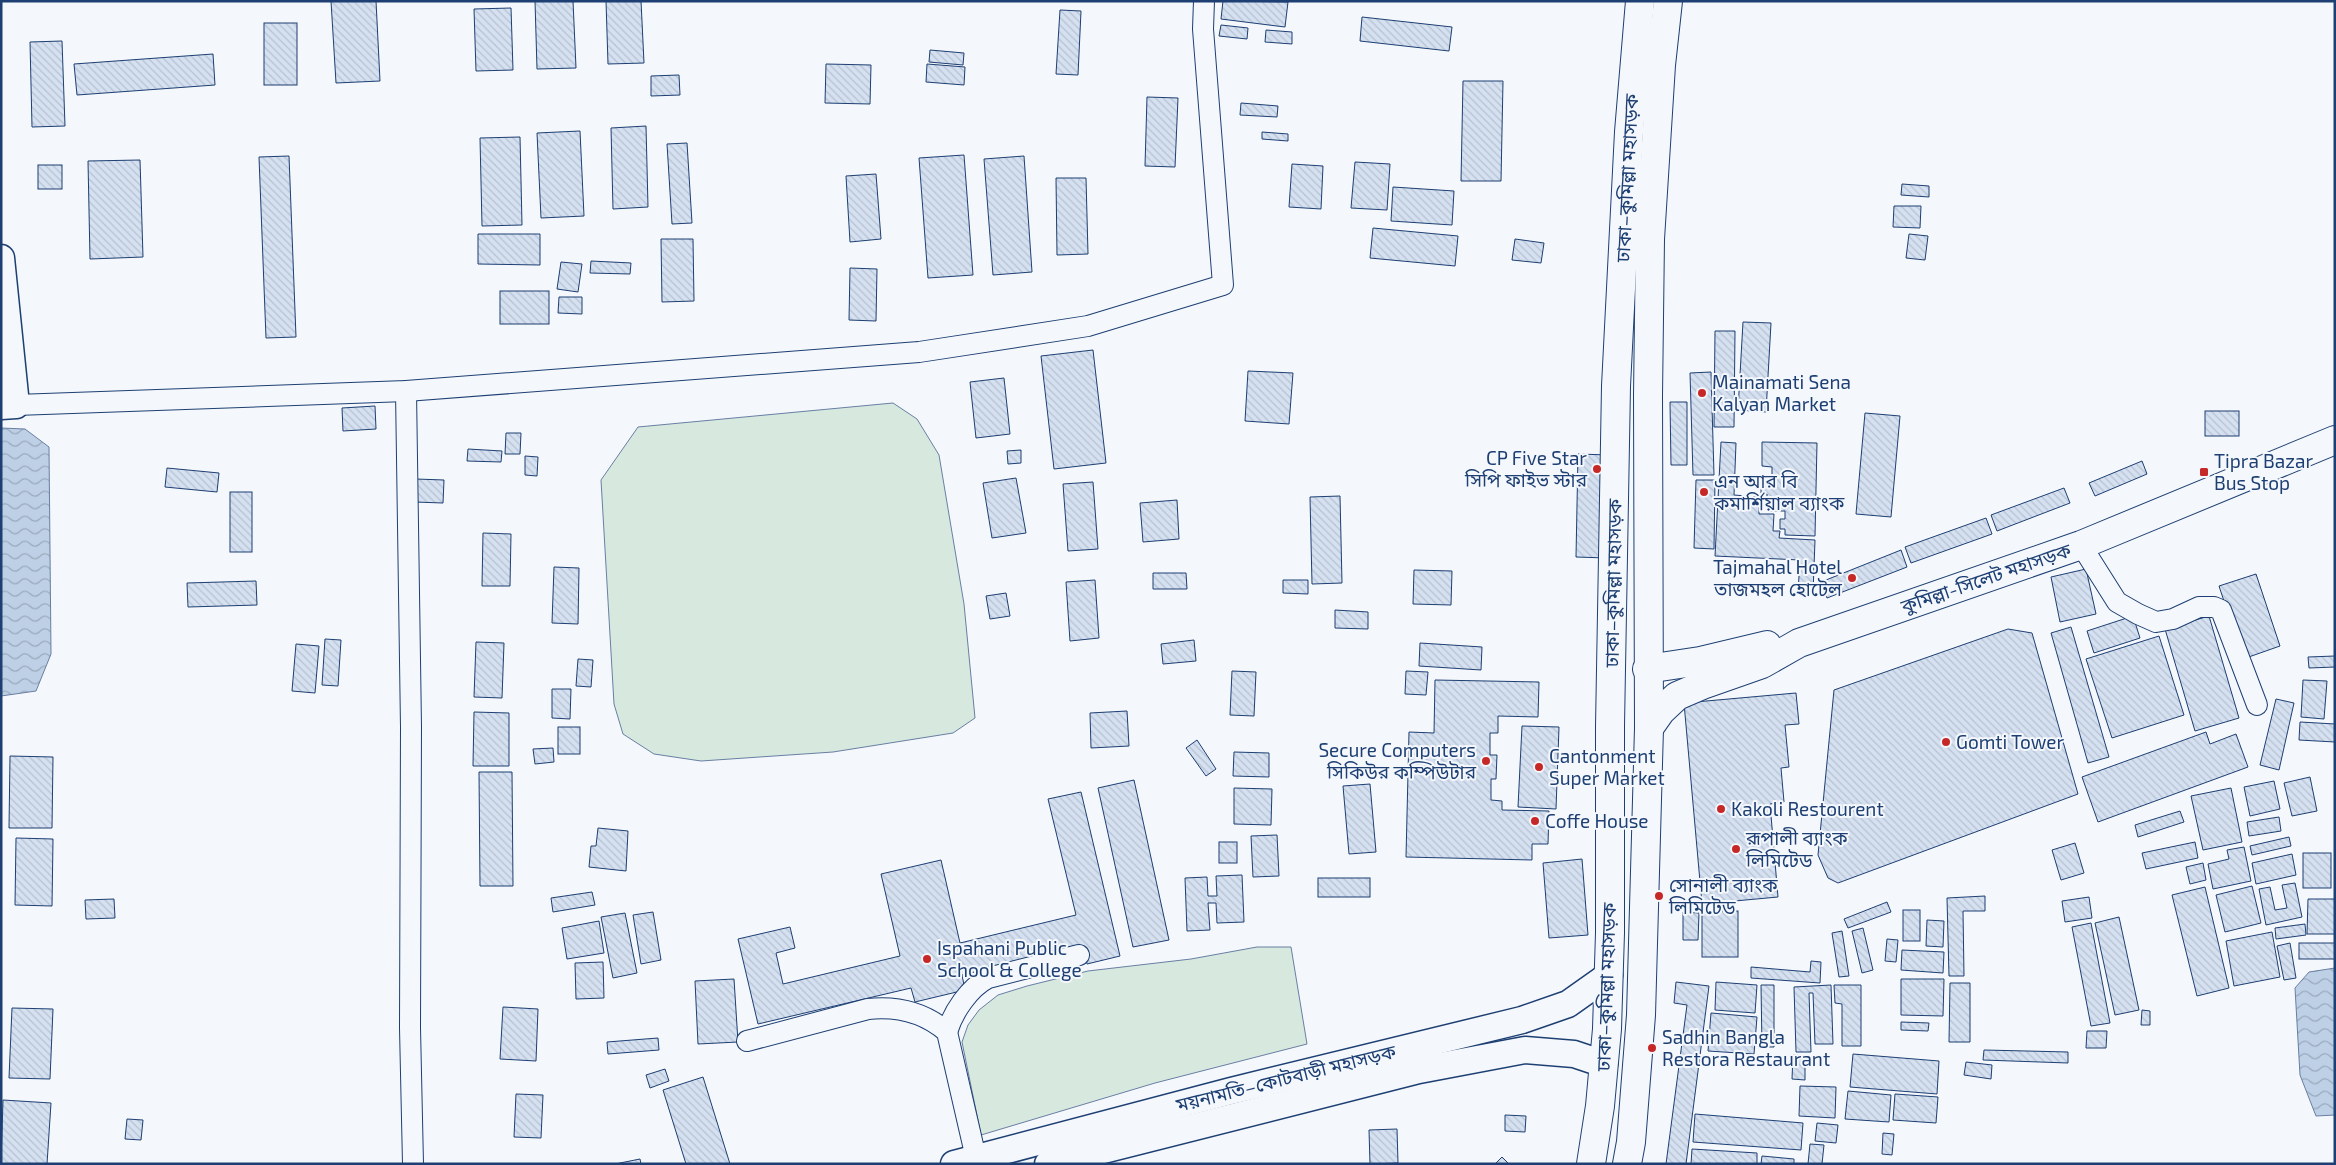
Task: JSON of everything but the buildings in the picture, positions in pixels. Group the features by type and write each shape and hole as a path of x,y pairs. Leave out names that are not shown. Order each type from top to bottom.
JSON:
{"highway":[{"name":"ঢাকা–কুমিল্লা মহাসড়ক","path":"1591,1164 1604,1064 1610,974 1610,726 1616,386 1628,132 1640,1"},
{"name":"ঢাকা–কুমিল্লা মহাসড়ক","path":"1627,1164 1631,1142 1641,1015 1649,728 1650,239 1661,65 1668,1"},
{"name":"কুমিল্লা-সিলেট মহাসড়ক","path":"1649,728 1661,710 1677,696 1704,684 1762,664 1799,643 2081,545 2335,440"},
{"path":"1648,585 1652,622 1662,643 1683,658 1700,661"},
{"path":"1648,669 1700,661 1760,646 1799,643"}],"main road":[{"path":"1,258 9,406"},
{"name":"ময়নামতি–কোটবাড়ী মহাসড়ক","path":"965,1161 1231,1091 1522,1020 1568,1004 1610,974"},
{"name":"ময়নামতি–কোটবাড়ী মহাসড়ক","path":"1048,1164 1419,1070 1526,1050 1574,1054 1604,1064"}],"street":[{"path":"9,406 406,391 919,352 1088,326 1223,285 1203,29 1204,1"},
{"path":"406,391 410,727 410,1028 413,1164"},
{"path":"2081,545 2117,602 2138,614 2156,622 2173,619 2199,607 2214,607 2221,610 2257,705"},
{"path":"965,1161 947,1032 955,1013 978,983 988,978 1079,955"},
{"path":"747,1041 868,1009 888,1007 923,1016 947,1032"}],"shaded area":[{"path":"893,403 917,419 939,455 964,604 975,718 953,733 833,752 701,761 654,754 623,734 614,704 601,480 638,427"},
{"path":"1257,947 1291,947 1307,1044 1155,1083 981,1135 962,1042 968,1025 979,1010 998,995 1088,971 1191,959"}],"water":[{"path":"1,428 25,429 49,447 51,654 36,691 1,696"},
{"path":"2335,968 2335,1115 2316,1116 2300,1075 2295,988 2309,972"}],"place":[{"name":"Mainamati Sena Kalyan Market","path":"1702,393"},
{"name":"CP Five Star সিপি ফাইভ স্টার","path":"1597,469"},
{"name":"Tipra Bazar Bus Stop","path":"2204,472"},
{"name":"এন আর বি কমার্শিয়াল ব্যাংক","path":"1704,492"},
{"name":"Tajmahal Hotel তাজমহল হোটেল","path":"1852,578"},
{"name":"Gomti Tower","path":"1946,742"},
{"name":"Secure Computers সিকিউর কম্পিউটার","path":"1486,761"},
{"name":"Cantonment Super Market","path":"1539,767"},
{"name":"Kakoli Restourent","path":"1721,809"},
{"name":"Coffe House","path":"1535,821"},
{"name":"রূপালী ব্যাংক লিমিটেড","path":"1736,849"},
{"name":"সোনালী ব্যাংক লিমিটেড","path":"1659,896"},
{"name":"Ispahani Public School & College","path":"927,959"},
{"name":"Sadhin Bangla Restora Restaurant","path":"1652,1048"}]}
